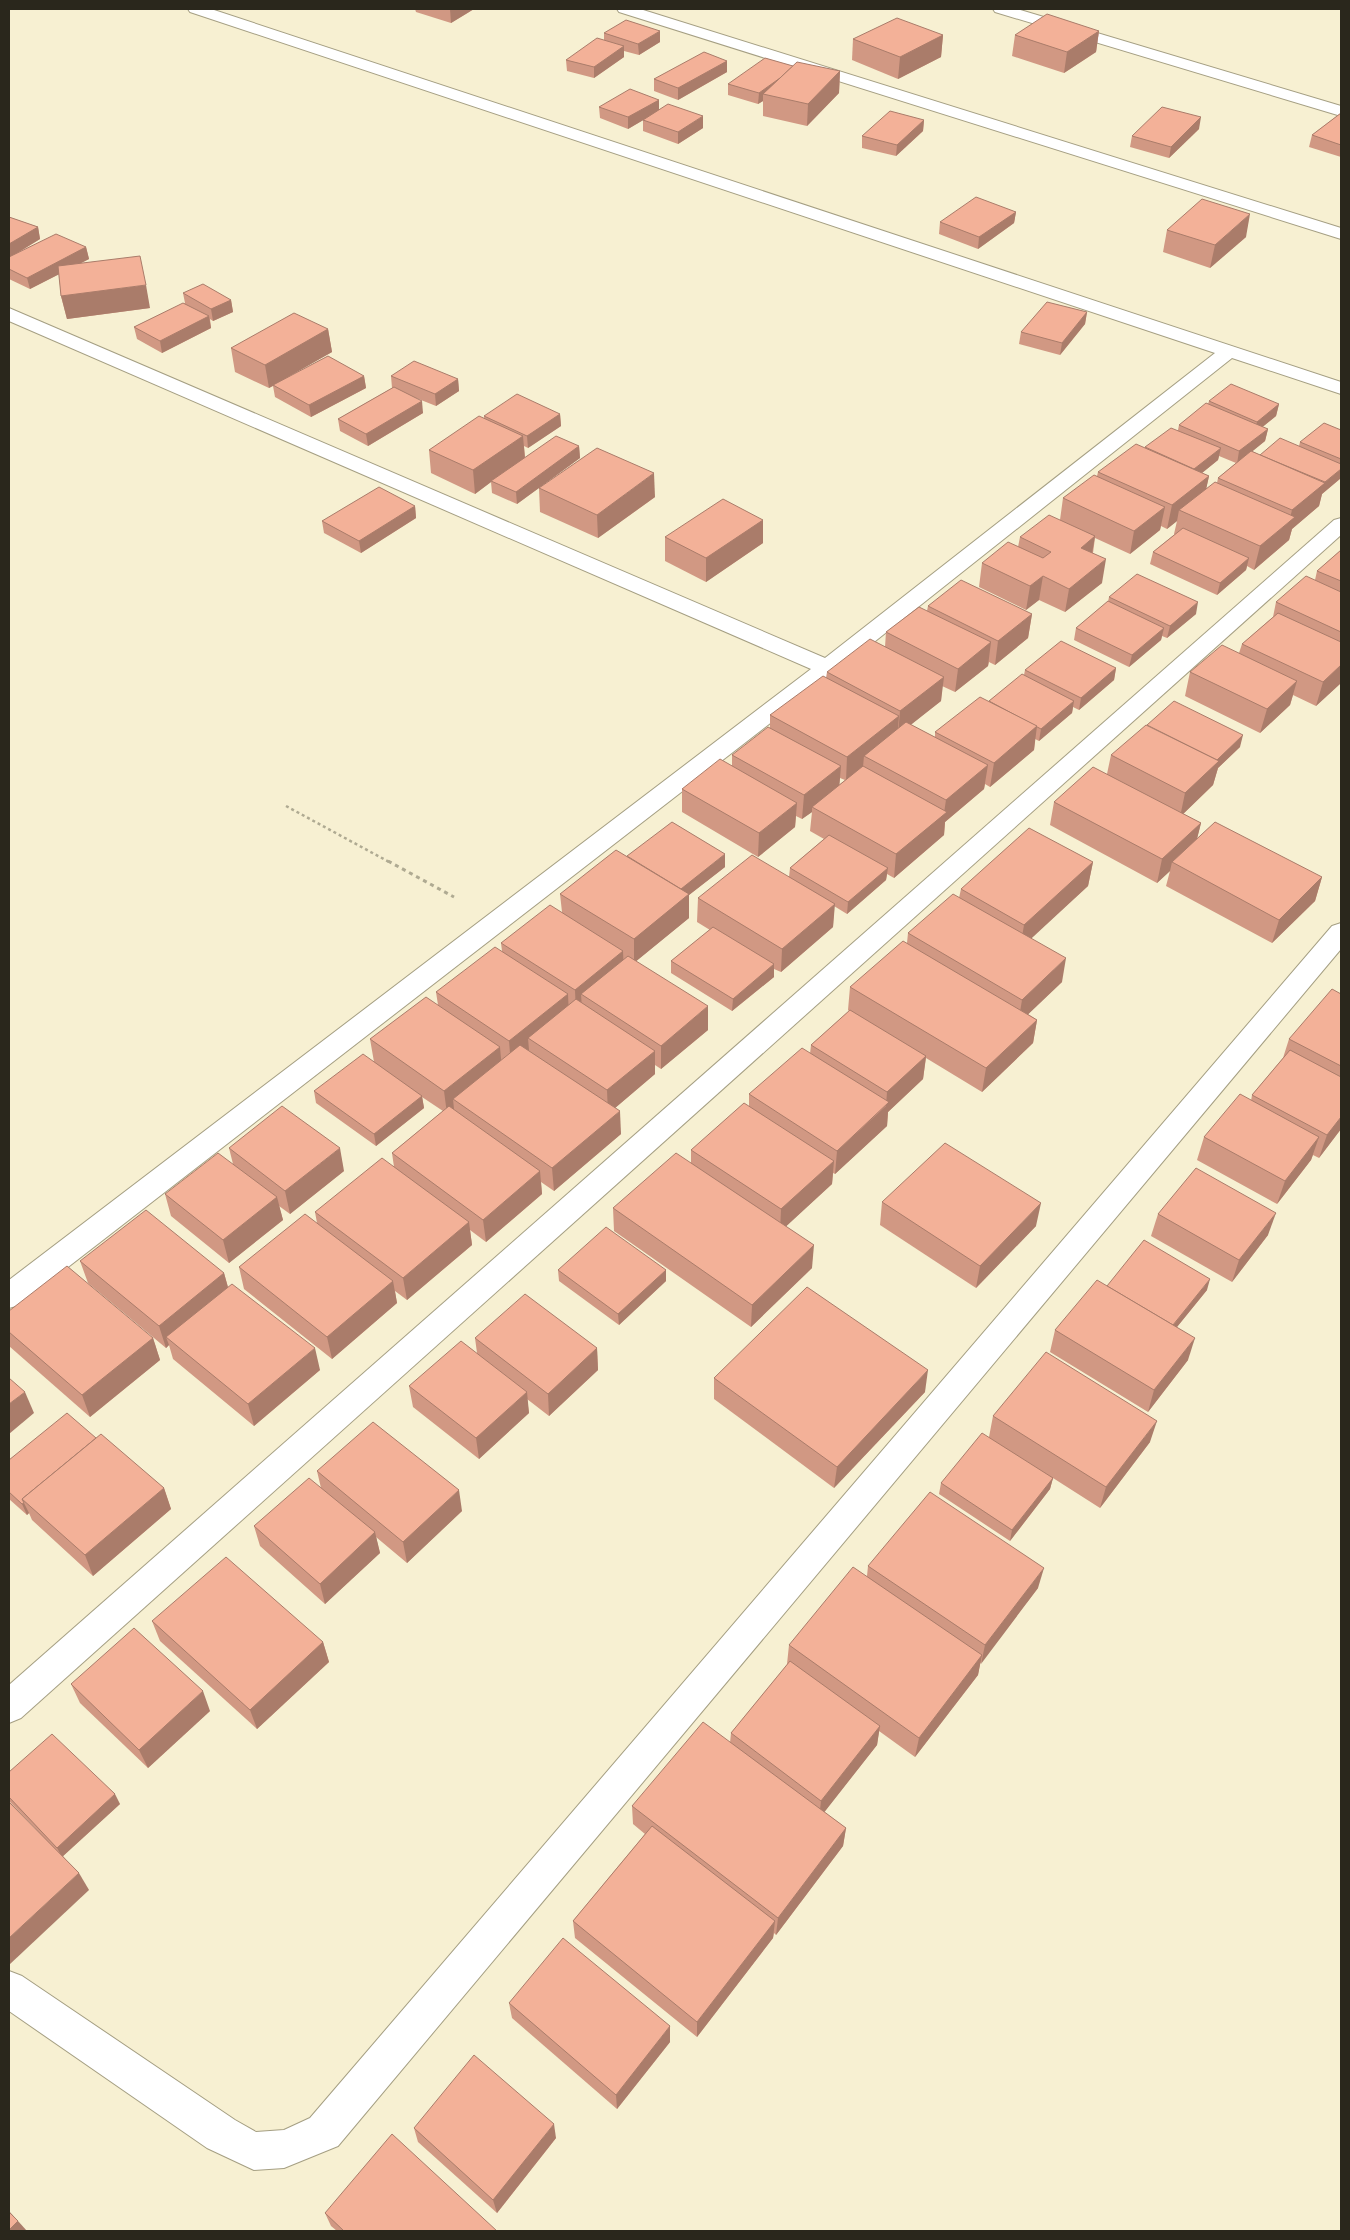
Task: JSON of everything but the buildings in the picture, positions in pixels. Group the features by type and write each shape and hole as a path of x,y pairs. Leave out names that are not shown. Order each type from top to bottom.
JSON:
{"street":[{"path":"196,9 1341,388"},
{"path":"625,9 1341,234"},
{"path":"1001,9 1341,111"},
{"path":"9,314 827,668"},
{"path":"9,1296 827,668 1229,351"},
{"path":"9,1707 1341,524"},
{"path":"9,1989 98,2048 220,2134 254,2151 284,2149 324,2132 1341,932"}],"path":[{"path":"286,806 499,921"}]}
